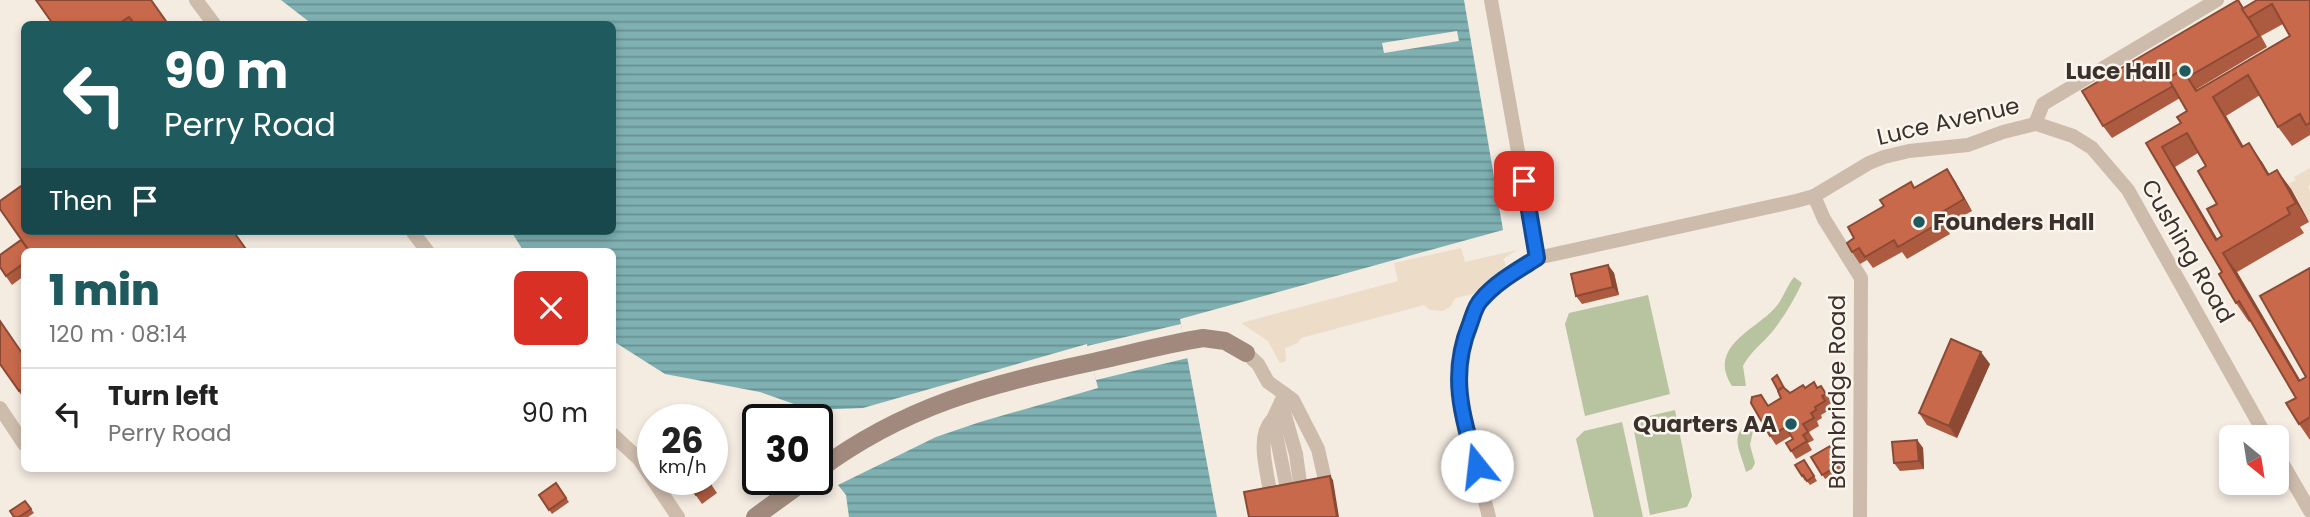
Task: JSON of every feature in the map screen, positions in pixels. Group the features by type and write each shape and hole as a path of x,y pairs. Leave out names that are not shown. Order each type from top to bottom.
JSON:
{"street":[{"path":"196,0 212,21"},
{"path":"1491,0 1537,258"},
{"name":"Luce Avenue","path":"1489,517 1463,417 1458,365 1479,301 1508,276 1537,258 1771,208 1814,196 1884,157 1909,151 1968,145 2035,124 2043,104 2217,0"},
{"name":"Cushing Road","path":"2035,124 2073,136 2092,148 2129,190 2260,425"},
{"name":"Bambridge Road","path":"1814,196 1824,219 1861,278 1860,517"},
{"path":"833,460 878,430 932,406 986,387 1203,338 1225,341 1247,353 1283,398 1295,478"},
{"path":"1269,486 1264,448 1267,425 1273,419 1283,398"},
{"path":"1283,398 1293,400 1308,427 1318,449 1325,480"},
{"path":"0,408 21,440"},
{"path":"1273,419 1295,478"},
{"path":"616,439 639,459 678,517"},
{"path":"1295,478 1322,464"},
{"path":"2289,475 2310,511"},
{"path":"755,517 785,495"}],"green space":[{"path":"1794,277 1802,283 1792,302 1743,366 1746,386 1732,386 1726,373 1725,361 1729,351 1745,333 1774,309"},
{"path":"1648,295 1670,394 1585,416 1565,324 1569,313"},
{"path":"1675,410 1692,496 1687,507 1650,515 1632,420"},
{"path":"1751,421 1754,426 1750,445 1755,463 1752,469 1746,472 1738,437 1744,426"},
{"path":"1622,422 1643,517 1594,517 1576,439 1584,431"}],"shaded area":[{"path":"2310,168 2310,223 2288,184 2296,180 2294,177"},
{"path":"1461,248 1465,262 1517,250 1503,259 1506,265 1473,294 1455,298 1451,306 1443,311 1430,310 1424,305 1301,338 1298,343 1285,348 1286,361 1280,363 1268,341 1241,323 1398,281 1394,263"}],"water":[{"path":"281,0 1464,0 1503,230 1180,319 1217,517 849,517 846,495 838,485 936,437 1098,388 1087,344 863,408 833,409 833,404 794,404 760,392 665,374 616,343 616,248 522,248 513,235 616,235 616,21 308,21"}],"pier":[{"path":"1457,31 1459,41 1384,53 1382,43"},
{"path":"1181,324 1188,358 1096,380 1087,346"}],"building":[{"path":"36,0 151,0 166,21 132,21 129,17 123,21 51,21"},
{"name":"Luce Hall","path":"2238,0 2259,36 2188,77 2183,70 2168,78 2173,86 2103,126 2082,91"},
{"path":"2257,0 2310,0 2310,123 2306,125 2300,114 2278,127 2248,75 2213,97 2242,147 2249,143 2268,175 2277,170 2296,203 2287,208 2290,214 2223,253 2299,381 2306,377 2260,296 2310,268 2310,417 2299,424 2286,403 2296,398 2239,301 2236,303 2219,274 2222,272 2146,143 2181,123 2177,117 2187,111 2168,78 2183,70 2196,91 2290,36 2272,4 2248,18 2242,9","holes":["2187,133 2206,166 2198,171 2217,204 2207,209 2222,236 2216,240 2162,147"]},
{"name":"Founders Hall","path":"1947,169 1964,199 1937,215 1941,222 1898,247 1894,240 1865,257 1859,248 1852,252 1847,243 1854,238 1848,227 1884,206 1880,200 1911,182 1914,188"},
{"path":"21,186 21,235 236,235 245,248 27,248 0,209 0,201"},
{"path":"21,240 27,248 21,248 21,265 6,276 0,267 0,255"},
{"path":"1608,265 1613,287 1576,296 1571,274"},
{"path":"0,321 21,352 21,390 19,391 0,364"},
{"path":"1951,339 1981,352 1949,426 1919,413"},
{"path":"1777,375 1784,388 1778,390 1772,379"},
{"name":"Quarters AA","path":"1814,382 1817,388 1821,386 1826,394 1822,396 1825,401 1811,413 1814,418 1803,424 1808,432 1803,435 1807,441 1791,451 1786,443 1793,439 1786,427 1770,436 1751,403 1752,397 1761,395 1768,406 1781,398 1778,391 1783,387 1790,393"},
{"path":"1917,440 1919,461 1894,463 1892,442"},
{"path":"1830,446 1841,464 1822,475 1811,457"},
{"path":"1804,460 1814,476 1807,481 1795,465"},
{"path":"1330,476 1337,517 1249,517 1244,492"},
{"path":"556,483 566,498 549,510 539,495"},
{"path":"25,501 31,509 19,517 14,517 10,511"}],"place":[{"name":"Luce Hall","path":"2185,71"},
{"name":"Founders Hall","path":"1919,222"},
{"name":"Quarters AA","path":"1791,424"}],"route":[{"path":"1477,466 1463,417 1458,365 1479,301 1508,276 1537,258 1524,181"}]}
